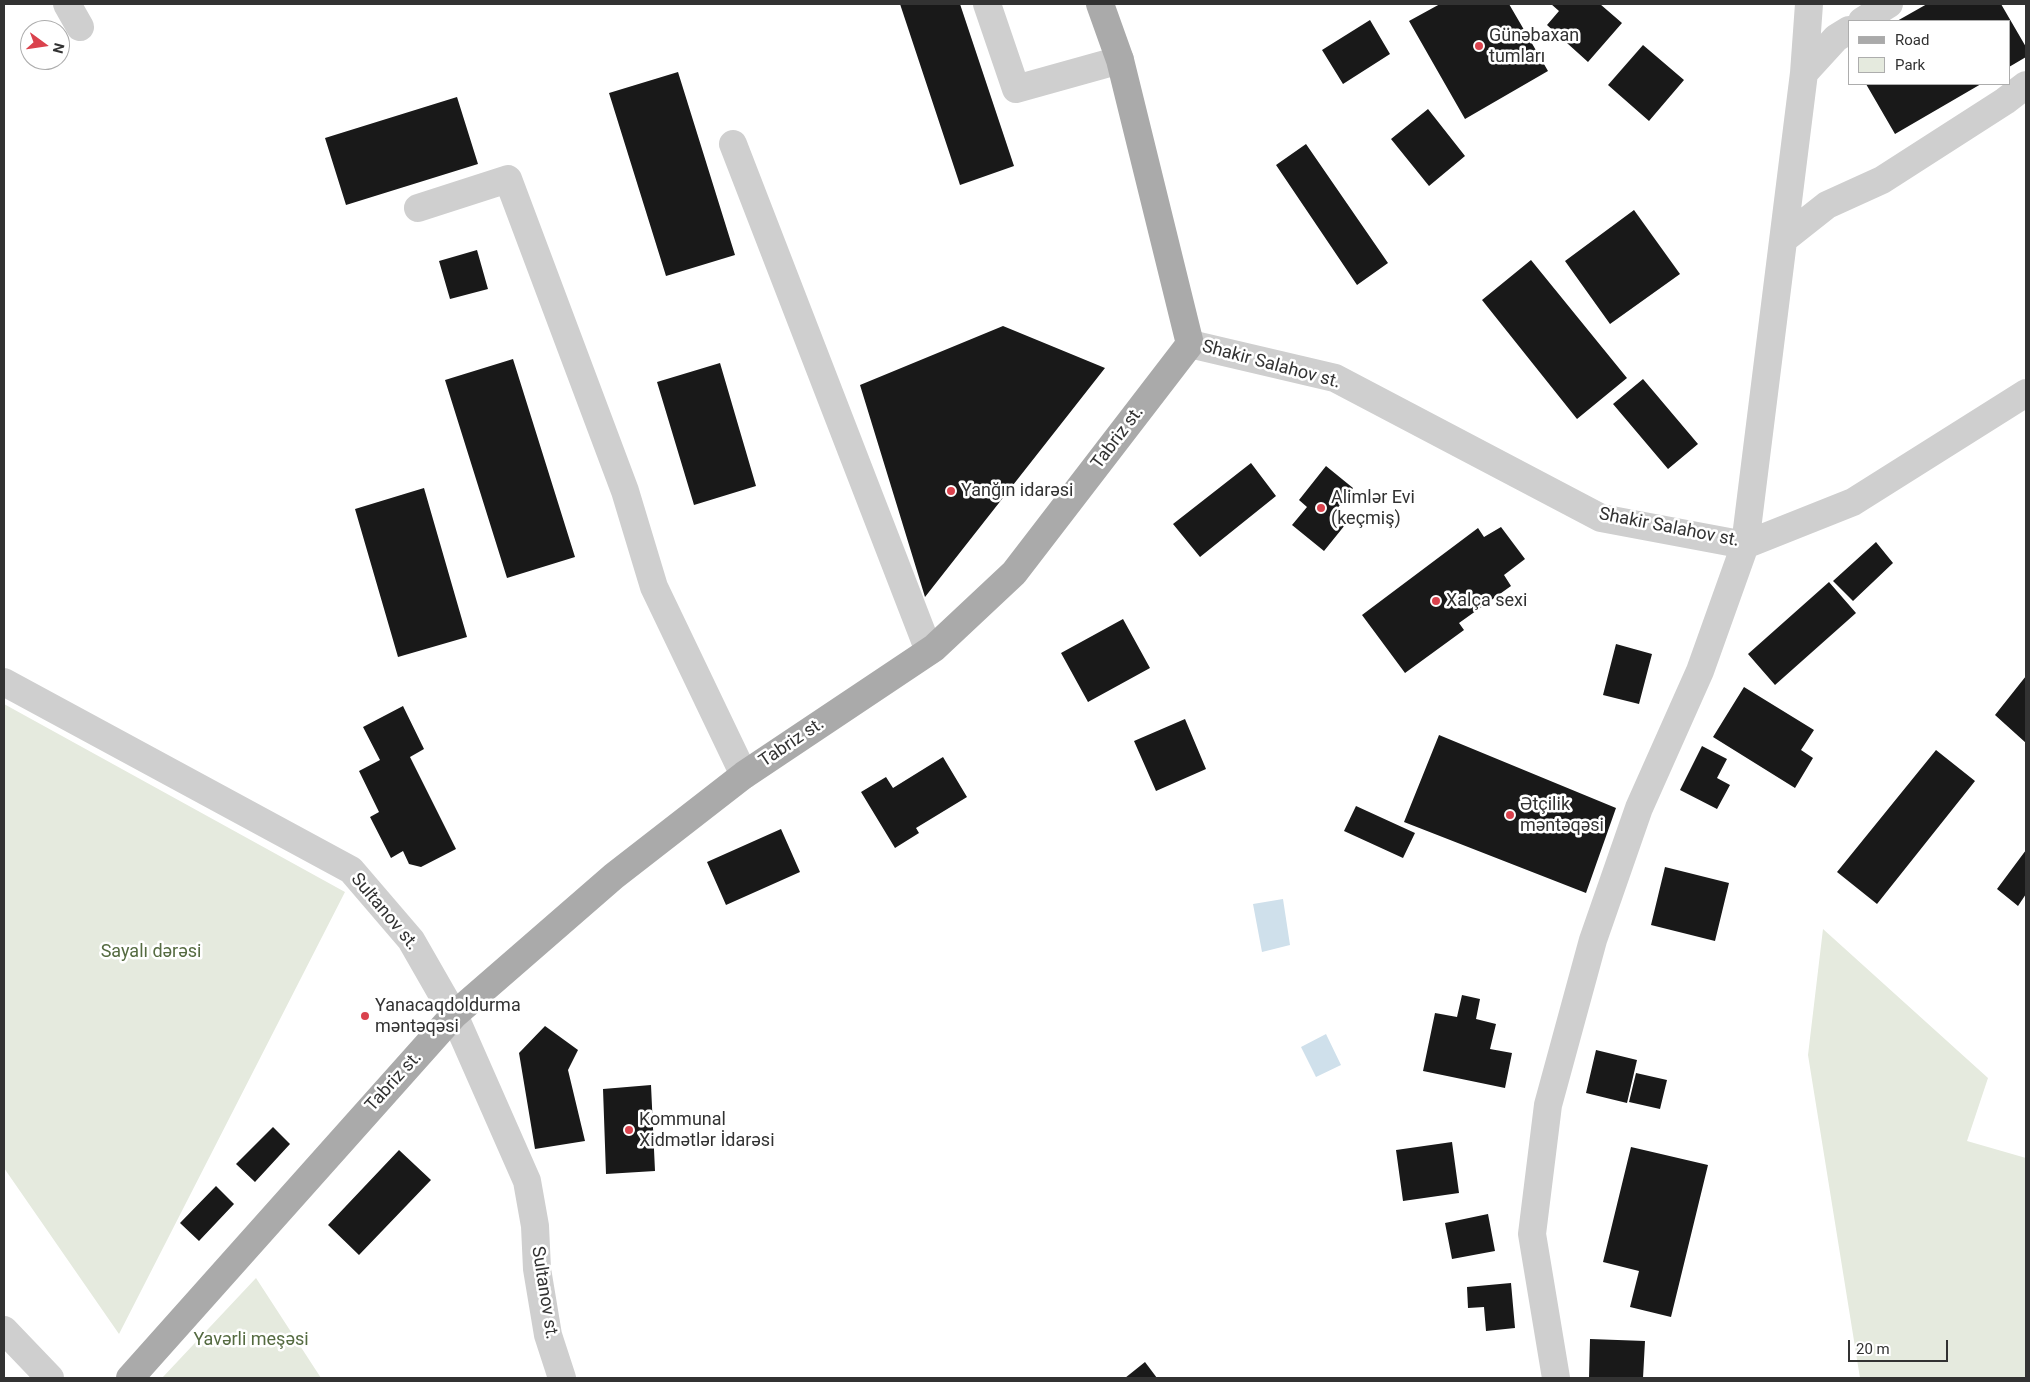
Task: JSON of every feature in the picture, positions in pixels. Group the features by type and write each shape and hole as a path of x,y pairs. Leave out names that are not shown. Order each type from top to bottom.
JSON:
{"main road":[{"path":"1100,4 1120,60 1190,344"},
{"name":"Tabriz st.","path":"130,1378 454,1014 614,876 744,775 929,651 1014,573 1190,344"}],"street":[{"path":"987,4 1016,89 1120,60"},
{"path":"1556,1378 1532,1234 1548,1105 1593,940 1639,808 1700,671 1745,545 1804,73 1809,4"},
{"path":"1864,20 1889,4"},
{"path":"1804,73 1836,38 1848,31"},
{"path":"1784,239 1827,205 1882,180 2005,101 2026,85"},
{"path":"733,144 929,651"},
{"path":"418,208 508,179 625,491 654,587 744,775"},
{"name":"Shakir Salahov st.","path":"1190,344 1335,378 1601,518 1745,545 1853,502 2026,393"},
{"name":"Sultanov st.","path":"4,682 351,870 411,940 454,1014 527,1181 535,1226 537,1269 548,1335 562,1378"},
{"path":"4,1330 50,1378"}],"green space":[{"name":"Sayalı dərəsi","path":"4,704 345,892 119,1334 4,1168"},
{"path":"1823,929 1988,1078 1967,1141 2026,1158 2026,1378 1860,1378 1808,1055"},
{"name":"Yavərli meşəsi","path":"256,1278 321,1378 162,1378"}],"water":[{"path":"1283,899 1290,945 1262,952 1253,904"},
{"path":"1326,1034 1341,1065 1316,1077 1301,1047"}],"building":[{"path":"900,4 960,4 1014,166 960,185"},
{"name":"Günəbaxan tumları","path":"1440,4 1509,4 1548,71 1465,119 1409,21"},
{"path":"1551,4 1600,4 1622,23 1588,62 1547,25 1559,11"},
{"path":"1927,4 2001,4 2026,47 2026,57 2010,66 2010,20 1899,20"},
{"path":"1370,20 1390,54 1343,84 1322,50"},
{"path":"1643,45 1684,80 1649,121 1608,85"},
{"path":"678,72 735,255 666,276 609,93"},
{"path":"1867,85 1979,85 1895,134"},
{"path":"457,97 478,164 346,205 325,138"},
{"path":"1428,109 1465,156 1429,186 1391,139"},
{"path":"1306,144 1388,263 1357,285 1276,165"},
{"path":"1634,210 1680,274 1610,324 1565,261"},
{"path":"477,250 488,289 450,299 439,261"},
{"path":"1531,260 1627,378 1577,419 1482,300"},
{"name":"Yanğın idarəsi","path":"1003,326 1105,368 925,597 860,385"},
{"path":"513,359 575,557 507,578 445,380"},
{"path":"720,363 756,486 694,505 657,382"},
{"path":"1643,379 1698,444 1668,469 1613,404"},
{"path":"1251,463 1276,496 1200,557 1173,524"},
{"name":"Alimlər Evi (keçmiş)","path":"1326,466 1353,488 1336,510 1349,520 1324,551 1292,525 1307,507 1299,500"},
{"path":"424,488 467,637 398,657 355,509"},
{"name":"Xalça sexi","path":"1501,527 1525,559 1504,575 1511,586 1459,623 1464,630 1405,673 1362,615 1478,528 1484,537"},
{"path":"1876,542 1893,563 1853,601 1833,581"},
{"path":"1829,582 1856,613 1775,685 1748,654"},
{"path":"1123,619 1150,668 1088,702 1061,653"},
{"path":"1616,644 1652,654 1639,704 1603,695"},
{"path":"2026,676 2026,743 1995,715"},
{"path":"1744,687 1814,730 1801,750 1813,758 1795,788 1713,737"},
{"path":"403,706 424,749 410,757 456,849 421,867 409,864 403,851 391,858 370,817 379,812 359,771 380,760 363,727"},
{"path":"1185,719 1206,769 1156,791 1134,741"},
{"name":"Ətçilik məntəqəsi","path":"1439,735 1616,808 1586,893 1404,822"},
{"path":"1702,746 1727,759 1717,778 1730,785 1717,809 1680,790"},
{"path":"1936,750 1975,781 1877,904 1837,872"},
{"path":"943,757 967,797 916,828 919,833 895,848 861,792 886,777 893,788"},
{"path":"1356,806 1415,833 1403,858 1344,831"},
{"path":"781,829 800,872 726,905 707,862"},
{"path":"2026,850 2026,894 2018,906 1997,889"},
{"path":"1665,867 1729,883 1715,941 1651,925"},
{"path":"1462,995 1480,999 1476,1019 1496,1024 1490,1049 1512,1053 1505,1088 1423,1071 1435,1013 1457,1017"},
{"path":"545,1026 578,1050 568,1070 585,1141 535,1149 519,1053"},
{"path":"1596,1050 1637,1060 1627,1103 1586,1093"},
{"path":"1636,1073 1667,1080 1660,1109 1629,1102"},
{"name":"Kommunal Xidmətlər İdarəsi","path":"651,1085 655,1171 606,1174 603,1089"},
{"path":"273,1127 290,1144 255,1182 236,1164"},
{"path":"1452,1142 1459,1193 1403,1201 1396,1150"},
{"path":"1631,1147 1708,1165 1671,1317 1630,1307 1639,1271 1603,1262"},
{"path":"399,1150 431,1180 359,1255 328,1225"},
{"path":"216,1186 234,1204 199,1241 180,1223"},
{"path":"1488,1214 1495,1251 1452,1259 1445,1223"},
{"path":"1511,1283 1515,1328 1486,1331 1484,1307 1468,1308 1467,1287"},
{"path":"1590,1339 1645,1341 1643,1378 1589,1378"},
{"path":"1145,1362 1157,1378 1125,1378"}],"place":[{"name":"Günəbaxan tumları","path":"1479,46"},
{"name":"Yanğın idarəsi","path":"951,491"},
{"name":"Alimlər Evi (keçmiş)","path":"1321,508"},
{"name":"Xalça sexi","path":"1436,601"},
{"name":"Ətçilik məntəqəsi","path":"1510,815"},
{"name":"Yanacaqdoldurma məntəqəsi","path":"365,1016"},
{"name":"Kommunal Xidmətlər İdarəsi","path":"629,1130"}]}
